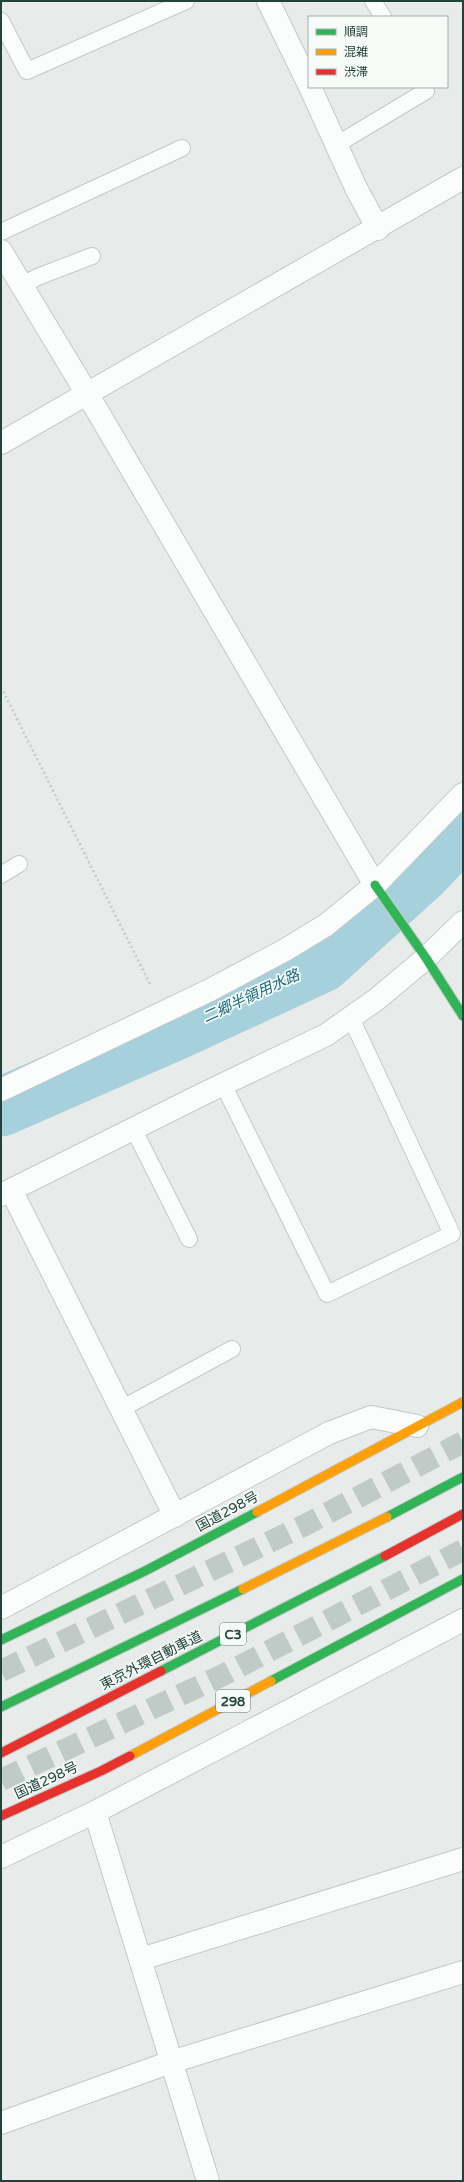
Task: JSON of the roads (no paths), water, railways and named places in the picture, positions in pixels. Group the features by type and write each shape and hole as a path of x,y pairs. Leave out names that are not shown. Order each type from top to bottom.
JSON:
{"main road":[{"path":"375,885 426,958 463,1016"},
{"name":"国道298号","path":"1,1640 145,1571 463,1402"},
{"name":"東京外環自動車道","path":"1,1707 341,1541 463,1476"},
{"name":"東京外環自動車道","path":"1,1753 354,1572 463,1514"},
{"name":"国道298号","path":"1,1816 101,1771 463,1579"}],"street":[{"path":"268,1 308,84"},
{"path":"310,88 378,228"},
{"path":"1,444 463,178"},
{"path":"1,251 88,395 375,885"},
{"path":"1,1090 164,1012 285,950 326,925 375,885 463,794"},
{"path":"175,1516 121,1409 6,1192 133,1128 326,1035 377,999 426,958 463,922"},
{"path":"1,1608 329,1433 371,1417 417,1426"},
{"path":"1,1857 95,1812 463,1620"},
{"path":"95,1812 208,2181"},
{"path":"141,1959 463,1859"},
{"path":"1,2123 171,2062 463,1972"}],"lane":[{"path":"1,21 27,71 186,1"},
{"path":"373,1 381,16"},
{"path":"336,144 426,91 424,88"},
{"path":"1,232 182,148"},
{"path":"21,285 92,256"},
{"path":"1,875 19,864"},
{"path":"223,1084 327,1294 452,1234 351,1018"},
{"path":"133,1128 189,1239"},
{"path":"121,1409 232,1349"}],"waterway":[{"name":"二郷半領用水路","path":"1,1107 177,1030 322,963 420,874 463,829"}],"tunnel":[{"path":"1,1671 305,1525 463,1442"},
{"path":"1,1780 227,1673 463,1550"}]}
